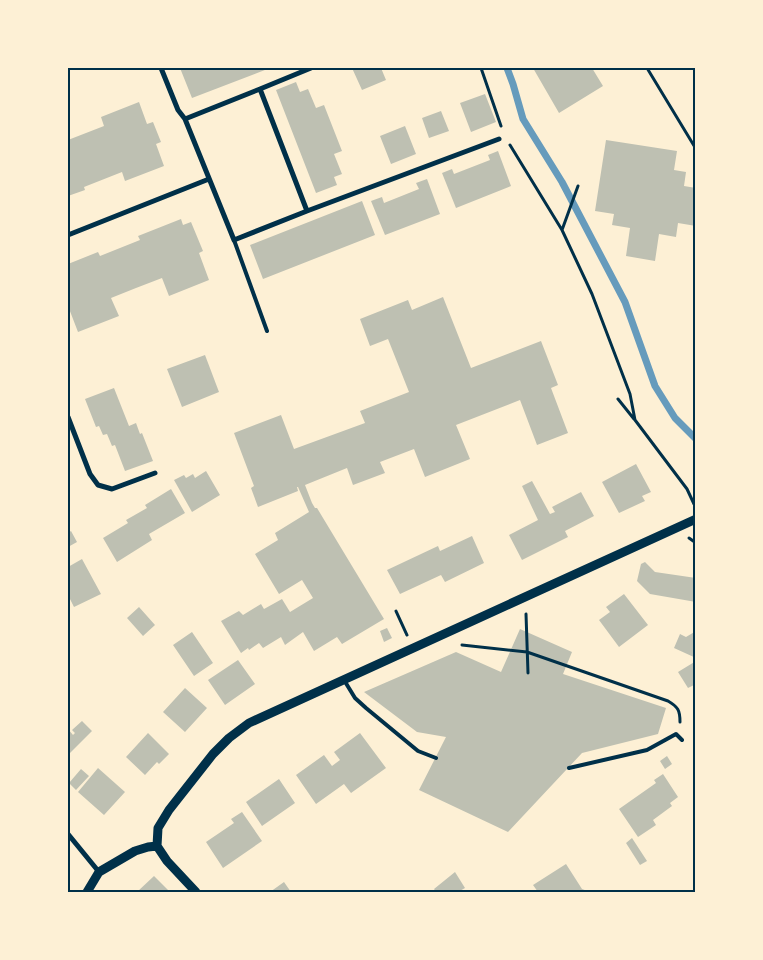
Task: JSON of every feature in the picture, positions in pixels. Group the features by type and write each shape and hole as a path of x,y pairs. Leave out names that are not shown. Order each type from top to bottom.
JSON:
{"street":[{"path":"162,68 178,110 186,119 234,240 499,139"},
{"path":"186,119 312,68"},
{"path":"260,89 307,211"},
{"path":"68,235 209,179"},
{"path":"68,416 90,474 98,485 112,489 155,473"},
{"path":"196,892 168,862 157,846 158,828 169,810 213,754 229,738 250,723 696,518"},
{"path":"68,834 99,872"},
{"path":"87,892 99,872 134,851 157,846"}],"lane":[{"path":"234,240 266,331"},
{"path":"344,680 355,698 366,708 418,751 436,758"},
{"path":"569,768 647,750 672,735 679,735 682,740"}],"path":[{"path":"481,68 502,127"},
{"path":"647,68 696,150"},
{"path":"656,96 662,93"},
{"path":"508,141 562,230 592,294 630,394 635,420"},
{"path":"562,230 578,186"},
{"path":"618,399 687,489 696,508"},
{"path":"396,611 410,640"},
{"path":"526,616 528,673"},
{"path":"453,644 527,652 668,701 678,708 680,713 679,735"}],"building":[{"path":"180,68 270,68 192,98"},
{"path":"352,68 381,68 386,80 362,90"},
{"path":"533,68 592,68 603,86 559,113"},
{"path":"296,82 300,92 308,89 316,108 324,105 342,151 334,154 342,174 334,177 337,185 316,193 276,90"},
{"path":"485,94 496,122 471,132 460,103"},
{"path":"139,102 147,124 153,122 161,142 156,144 164,166 125,181 122,172 84,187 85,190 68,196 68,140 104,126 101,117"},
{"path":"441,111 449,131 429,138 422,118"},
{"path":"405,126 416,154 391,164 380,136"},
{"path":"606,140 677,151 674,170 686,172 684,186 696,188 696,226 678,223 676,237 659,234 655,261 626,256 630,228 612,225 614,214 595,211"},
{"path":"498,151 511,186 456,208 442,173 452,169 454,174 490,160 488,155"},
{"path":"427,179 440,214 385,235 371,201 382,197 384,203 419,189 416,183"},
{"path":"362,201 375,235 263,279 250,245"},
{"path":"181,219 183,225 191,222 203,251 199,253 209,280 169,296 162,278 136,288 111,298 119,316 78,332 68,306 68,264 98,252 100,256 140,240 138,236"},
{"path":"443,297 471,368 541,341 558,385 551,388 568,433 537,445 520,400 456,425 470,459 425,477 414,449 380,462 385,473 353,485 347,468 305,485 312,503 317,508 384,619 342,644 337,637 314,651 303,632 285,645 281,637 263,648 259,643 241,653 221,621 239,611 243,615 261,604 264,609 282,599 290,612 313,598 302,580 279,594 255,554 278,540 275,533 309,512 298,487 298,491 258,507 251,488 254,486 234,433 281,415 294,449 365,423 360,411 409,392 388,339 370,346 360,319 408,300 412,310"},
{"path":"205,355 219,392 182,407 167,369"},
{"path":"114,388 129,426 136,423 153,461 125,471 115,445 112,446 107,434 103,435 99,426 96,427 85,399"},
{"path":"636,464 651,492 642,496 645,501 619,513 602,482"},
{"path":"206,471 220,495 192,512 174,480 184,475 186,478 193,474 195,478"},
{"path":"532,481 550,514 555,512 552,507 581,492 594,516 565,531 568,537 522,560 509,535 538,520 522,486"},
{"path":"171,489 185,513 149,534 152,540 117,562 103,538 128,523 126,520 147,508 145,505"},
{"path":"71,531 77,542 68,547 68,533"},
{"path":"472,536 484,563 445,582 441,575 400,594 387,570 438,546 440,551"},
{"path":"82,559 101,594 74,607 68,595 68,567"},
{"path":"645,562 655,572 696,578 696,602 650,594 637,581 641,564"},
{"path":"624,594 648,625 619,647 599,620 610,612 606,607"},
{"path":"139,607 155,625 143,636 127,618"},
{"path":"387,628 392,638 384,642 380,631"},
{"path":"520,629 572,652 563,674 666,708 658,734 582,753 508,832 419,790 446,737 417,732 364,692 456,652 501,672"},
{"path":"696,631 696,658 674,648 680,634 686,637"},
{"path":"192,632 213,663 194,676 173,645"},
{"path":"238,660 255,684 225,705 208,680"},
{"path":"696,661 696,684 688,688 678,672"},
{"path":"185,688 207,708 185,732 163,712"},
{"path":"82,721 92,731 68,755 68,729 73,735 75,733 72,730"},
{"path":"148,733 169,754 159,764 157,762 145,775 126,757"},
{"path":"360,733 386,768 351,793 344,784 316,804 296,775 324,755 332,766 340,760 334,752"},
{"path":"667,756 672,764 665,769 660,761"},
{"path":"98,768 125,792 104,815 78,792"},
{"path":"81,769 89,776 76,790 69,783"},
{"path":"663,774 678,797 670,803 672,806 653,820 656,825 638,837 619,809 656,783 654,780"},
{"path":"279,779 295,803 262,826 246,802"},
{"path":"242,812 262,841 223,868 206,842 234,823 231,819"},
{"path":"632,838 647,861 640,865 626,843"},
{"path":"566,864 582,889 590,892 538,892 533,885"},
{"path":"455,872 465,888 458,892 436,892 434,889"},
{"path":"154,876 170,892 137,892"},
{"path":"284,882 291,892 270,892"}],"waterway":[{"path":"507,68 523,119 562,182 625,302 655,386 675,418 696,439"}]}
